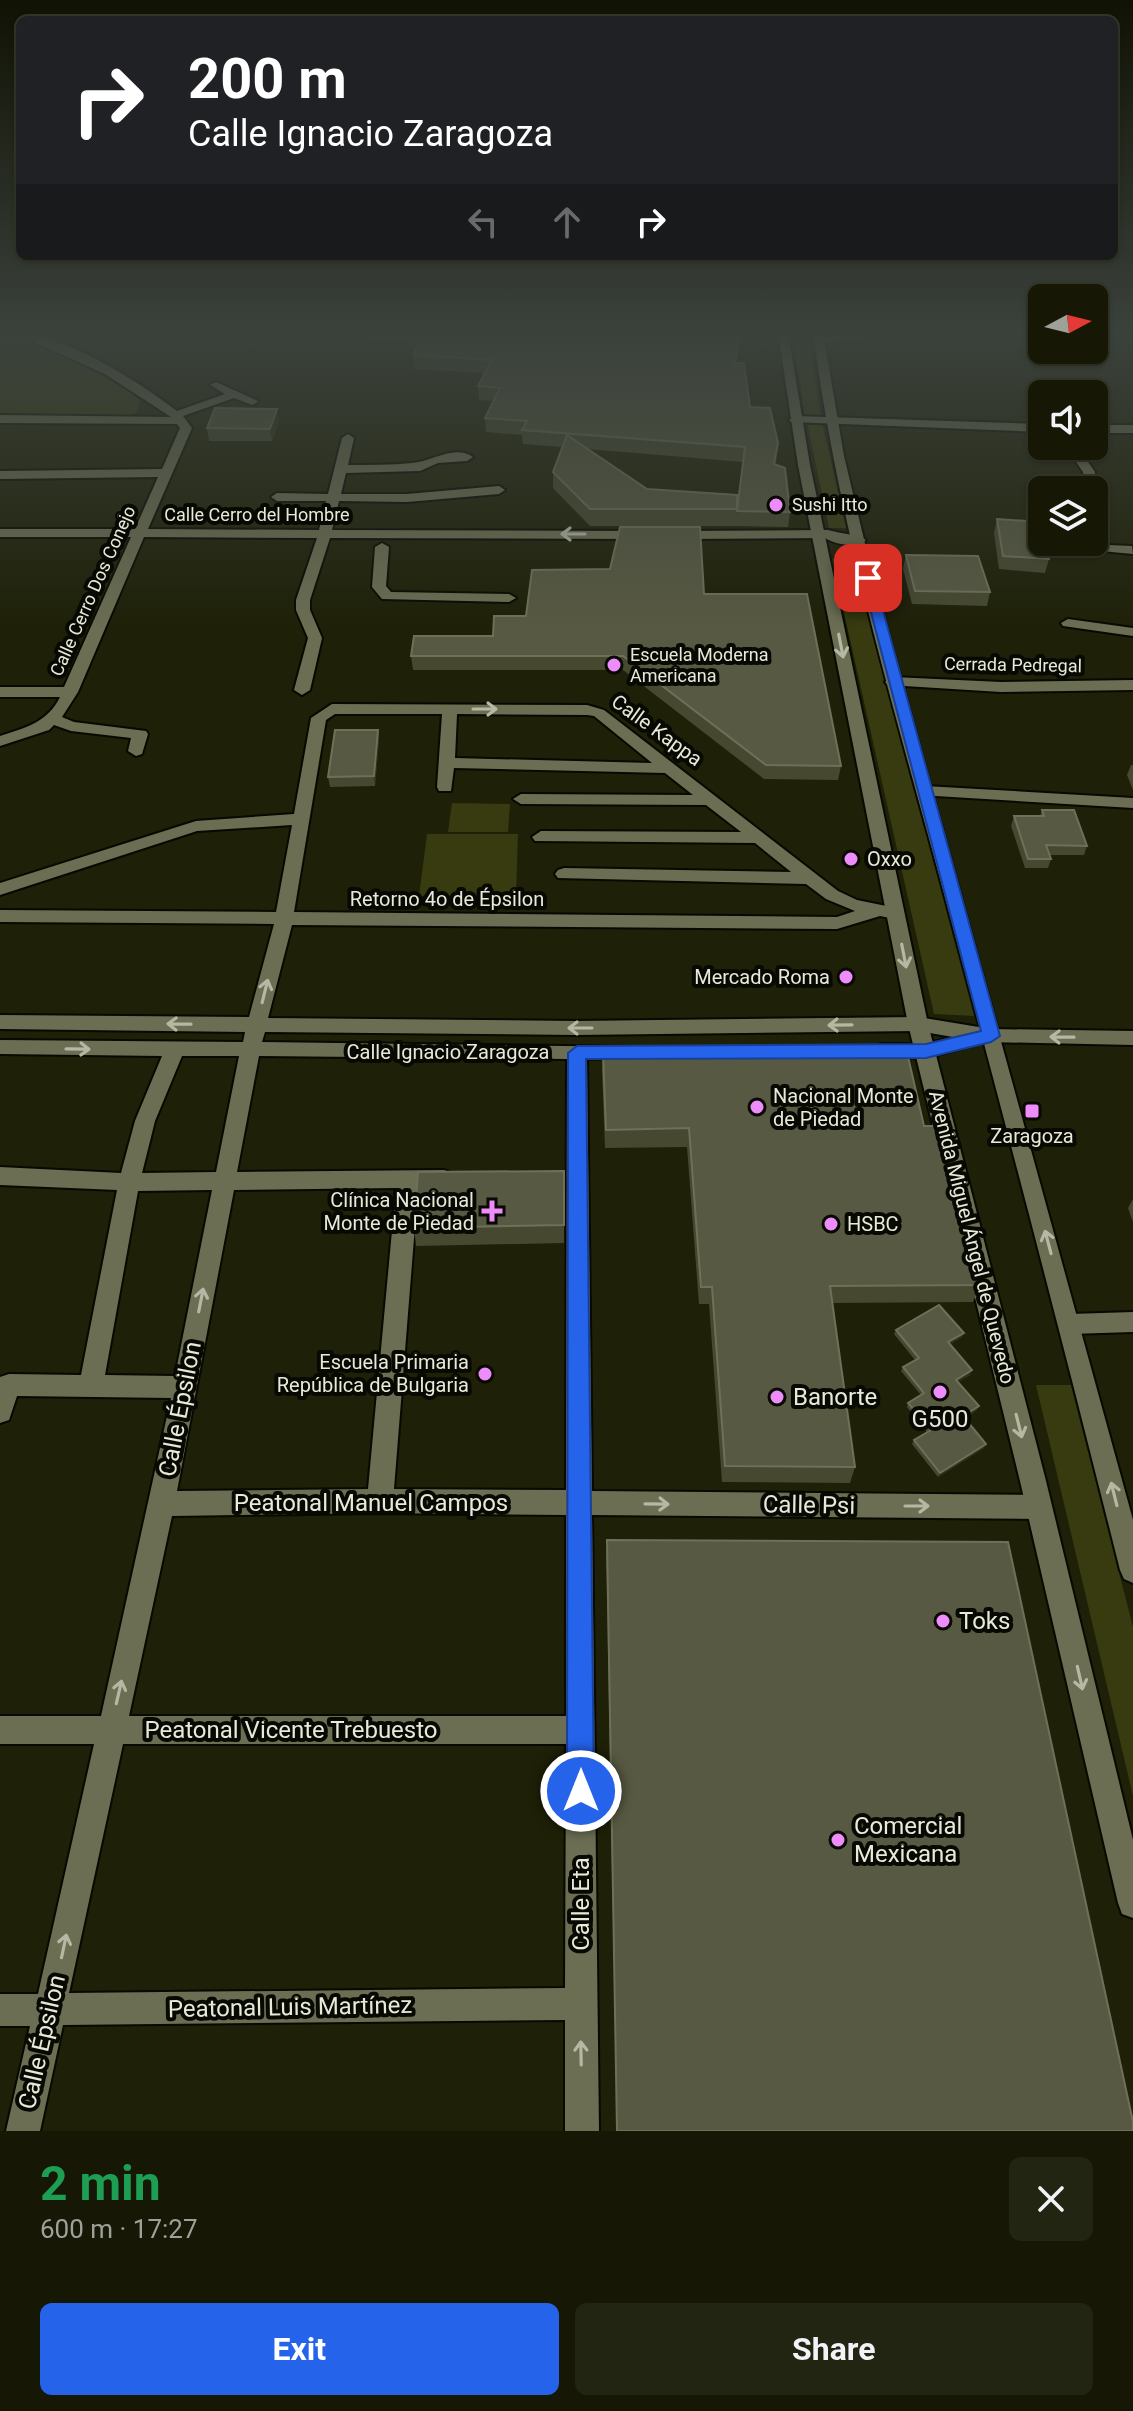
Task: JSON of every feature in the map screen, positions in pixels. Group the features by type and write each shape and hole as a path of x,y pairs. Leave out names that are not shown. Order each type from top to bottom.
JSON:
{"street":[{"name":"Calle Cerro Dos Conejo","path":"54,719 70,692 184,431"},
{"name":"Avenida Miguel Ángel de Quevedo","path":"797,431 820,540 886,912 926,1051 1133,1903"},
{"path":"835,431 893,682 1070,1324 1133,1570"},
{"path":"302,690 315,638 303,610 303,600 323,540 348,438"},
{"path":"340,469 420,467 435,459 467,457"},
{"path":"0,475 166,473"},
{"path":"277,497 407,498 499,490"},
{"name":"Calle Cerro del Hombre","path":"0,533 137,539 820,540 830,547 838,540 859,540"},
{"name":"Calle Cerro del Hombre","path":"0,545 137,539"},
{"name":"Calle Cerro del Hombre","path":"323,540 382,547 514,540 665,547 820,540"},
{"path":"1108,546 1132,550"},
{"path":"382,547 379,587 387,596 509,598"},
{"path":"1068,623 1133,632"},
{"name":"Cerrada Pedregal","path":"893,682 1001,687 1133,685"},
{"path":"0,692 70,692"},
{"name":"Calle Épsilon","path":"23,2131 162,1504 250,1052 284,919 319,718 332,709 351,709"},
{"name":"Calle Kappa","path":"351,709 587,710 608,718 842,900 886,912"},
{"path":"445,787 450,709"},
{"path":"0,741 43,727 54,719 71,726 140,734 136,751"},
{"path":"446,763 673,768"},
{"path":"925,791 1133,803"},
{"path":"521,799 714,800"},
{"path":"0,889 196,826 303,819"},
{"path":"541,837 760,838"},
{"path":"564,874 810,878"},
{"name":"Retorno 4o de Épsilon","path":"0,916 837,923 886,912"},
{"name":"Calle Ignacio Zaragoza","path":"0,1022 576,1028 918,1024 991,1036 1133,1038"},
{"name":"Calle Ignacio Zaragoza","path":"862,1051 926,1051 991,1036"},
{"name":"Calle Ignacio Zaragoza","path":"0,1047 250,1052 657,1052"},
{"path":"91,1386 129,1182 145,1121 174,1050"},
{"name":"Calle Eta","path":"577,1053 570,1178 579,1503 582,2131"},
{"path":"0,1176 129,1182 470,1179"},
{"path":"380,1501 408,1179"},
{"path":"1070,1324 1133,1322"},
{"path":"0,1412 9,1385 183,1387"},
{"name":"Peatonal Manuel Campos","path":"162,1504 380,1501 579,1503"},
{"name":"Calle Psi","path":"579,1503 1039,1507"},
{"name":"Peatonal Vicente Trebuesto","path":"0,1730 581,1730"},
{"name":"Peatonal Luis Martínez","path":"0,2010 580,2004"}],"green space":[{"path":"809,431 824,431 846,528 829,528"},
{"path":"832,559 854,559 974,1016 934,1014"},
{"path":"452,803 510,804 508,832 448,832"},
{"path":"427,834 518,834 516,896 419,896"},
{"path":"1036,1385 1071,1385 1133,1627 1133,1796"}],"building":[{"path":"541,431 775,431 778,443 774,464 785,468 790,512 737,511 745,447"},
{"path":"567,435 647,489 737,495 737,509 590,509 553,472"},
{"path":"997,519 1028,521 1028,556 1048,556 1049,559 1003,556"},
{"name":"Escuela Moderna Americana","path":"620,527 700,527 704,594 807,594 841,766 766,765 623,656 411,656 414,636 493,636 494,616 526,616 532,570 610,569"},
{"path":"906,555 978,556 990,592 915,591"},
{"path":"335,730 378,730 374,776 328,777"},
{"path":"1042,810 1074,810 1087,846 1046,845 1051,859 1028,859 1014,816 1044,816"},
{"path":"906,1048 924,1126 940,1126 980,1285 830,1286 855,1467 725,1466 712,1287 701,1287 689,1128 606,1130 603,1052"},
{"name":"Clínica Nacional Monte de Piedad","path":"564,1171 564,1225 414,1228 418,1172"},
{"name":"G500","path":"939,1305 964,1333 948,1342 972,1370 956,1380 979,1406 963,1416 986,1444 940,1473 914,1440 931,1430 908,1403 924,1393 903,1367 919,1358 896,1330"},
{"name":"Comercial Mexicana","path":"607,1540 1008,1542 1133,2131 617,2131"}],"place":[{"name":"Sushi Itto","path":"776,505"},
{"name":"Escuela Moderna Americana","path":"614,665"},
{"name":"Oxxo","path":"851,859"},
{"name":"Mercado Roma","path":"846,977"},
{"name":"Nacional Monte de Piedad","path":"757,1107"},
{"name":"Zaragoza","path":"1032,1111"},
{"name":"Clínica Nacional Monte de Piedad","path":"492,1211"},
{"name":"HSBC","path":"831,1224"},
{"name":"Escuela Primaria República de Bulgaria","path":"485,1374"},
{"name":"G500","path":"940,1392"},
{"name":"Banorte","path":"777,1397"},
{"name":"Toks","path":"943,1621"},
{"name":"Comercial Mexicana","path":"838,1840"}],"route":[{"path":"581,1791 577,1053 926,1051 991,1036 893,682 868,578"}]}
